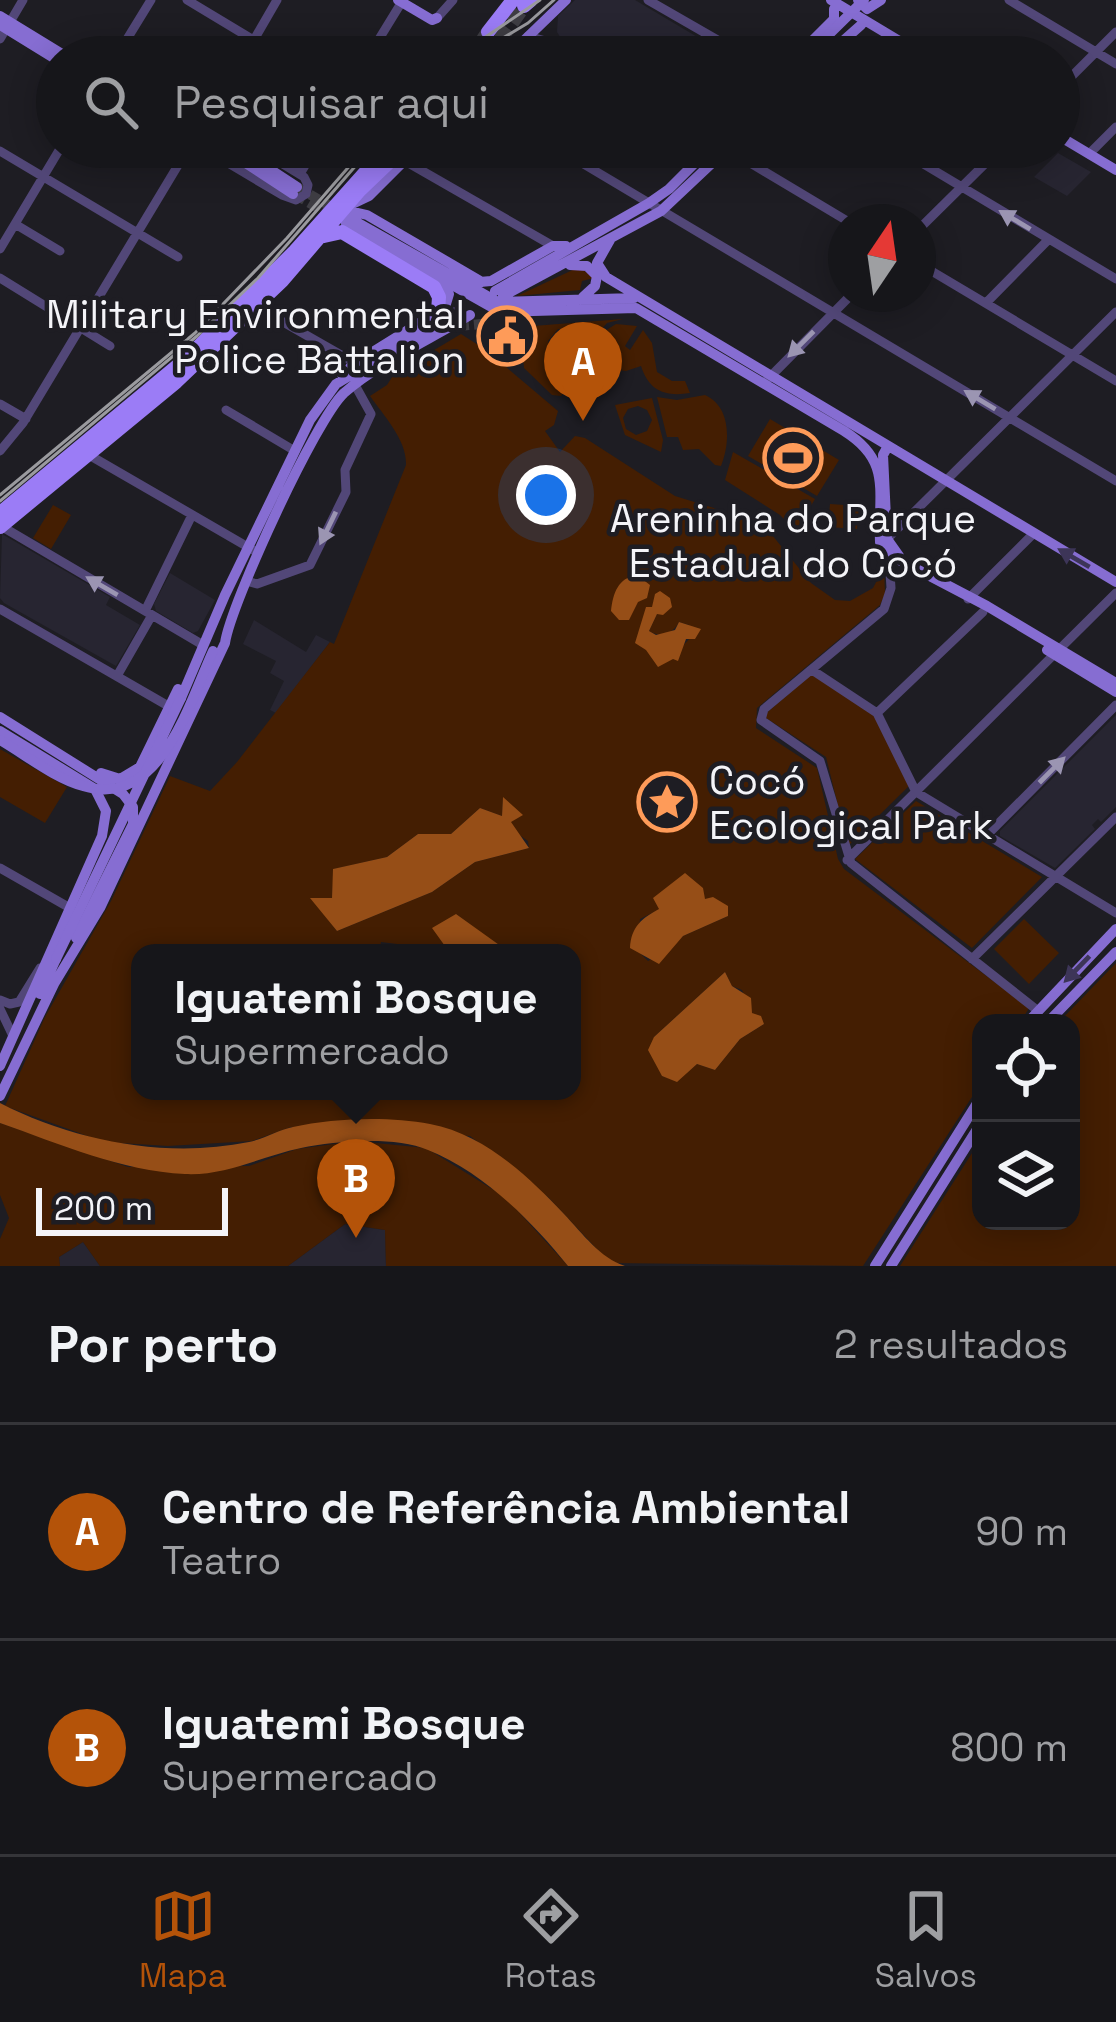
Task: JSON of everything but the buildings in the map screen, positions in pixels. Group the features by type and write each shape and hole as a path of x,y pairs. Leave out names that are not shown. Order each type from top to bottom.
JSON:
{"highway":[{"path":"488,32 523,2"},
{"path":"0,513 187,358 369,168"},
{"path":"324,236 348,222 393,168"},
{"path":"0,526 176,382 324,236 348,222"},
{"path":"348,222 434,287 440,298 438,312"}],"main road":[{"path":"528,36 566,0"},
{"path":"818,0 862,27"},
{"path":"826,36 861,0 867,9 877,0"},
{"path":"841,36 877,0"},
{"path":"401,1 431,20 437,18"},
{"path":"833,10 881,36"},
{"path":"813,36 833,10"},
{"path":"3,26 36,42"},
{"path":"3,26 36,47"},
{"path":"849,36 862,27"},
{"path":"1080,149 1116,170"},
{"path":"263,168 297,185"},
{"path":"270,168 297,185"},
{"path":"392,168 362,201 348,222 343,225 352,214 368,215 482,282"},
{"path":"690,168 649,203 569,246 499,294 662,211 708,168"},
{"path":"362,201 368,215"},
{"path":"348,222 508,304 620,296 648,304"},
{"path":"610,240 598,257 600,271 863,442 876,458 880,542 896,558 1116,687"},
{"path":"418,245 449,276 500,312 636,308 888,446 1116,583"},
{"path":"449,276 491,281 553,246 569,246"},
{"path":"550,272 574,264 592,269 596,286 580,299"},
{"path":"0,736 82,786 128,785 161,759 310,420 355,363 447,305 449,276"},
{"path":"51,748 116,779 131,776 228,621 254,550 326,416 355,385 453,328 466,312 336,385"},
{"path":"527,320 555,312"},
{"path":"888,446 883,454 887,539 896,558"},
{"path":"885,475 879,494 886,517"},
{"path":"968,599 1057,652"},
{"path":"0,1066 100,908 225,643 228,621"},
{"path":"19,1039 208,648"},
{"path":"0,717 123,794 133,807 133,824 54,984"},
{"path":"0,736 95,789 105,805 105,825 92,862 40,968 2,1092"},
{"path":"143,761 144,771 154,773 174,752"},
{"path":"92,862 100,856 117,820 124,817 127,824 106,875"},
{"path":"1034,1014 1116,929"},
{"path":"1056,1014 1116,952"},
{"path":"874,1266 972,1112"},
{"path":"891,1266 972,1136"},
{"path":"943,1181 957,1151 954,1142"}],"street":[{"path":"3,26 23,0"},
{"path":"129,36 151,0"},
{"path":"187,0 247,36"},
{"path":"256,36 277,0"},
{"path":"437,18 453,0"},
{"path":"648,0 711,36"},
{"path":"1010,0 1070,36"},
{"path":"380,36 401,1"},
{"path":"551,14 554,36"},
{"path":"1080,68 1116,32"},
{"path":"1080,42 1116,64"},
{"path":"1089,154 1116,128"},
{"path":"0,151 178,257"},
{"path":"0,249 48,168"},
{"path":"0,451 26,419 177,168"},
{"path":"237,168 292,200 308,190 307,180 297,185"},
{"path":"278,168 297,185"},
{"path":"297,185 306,168"},
{"path":"428,168 553,246"},
{"path":"590,168 1116,481"},
{"path":"761,168 828,209"},
{"path":"930,168 1116,279"},
{"path":"936,212 981,168"},
{"path":"15,224 60,251"},
{"path":"986,303 1048,240"},
{"path":"936,274 1116,381"},
{"path":"0,278 110,346"},
{"path":"255,305 355,363"},
{"path":"887,539 1116,312"},
{"path":"767,380 833,313"},
{"path":"246,580 257,584 310,565 346,491 345,470 371,414 355,385"},
{"path":"0,404 26,419"},
{"path":"226,410 295,452"},
{"path":"89,455 254,550"},
{"path":"117,676 192,515"},
{"path":"0,526 208,648"},
{"path":"968,599 1033,534"},
{"path":"896,558 884,609 764,709 761,720 820,761 847,860 1037,1010"},
{"path":"847,860 1116,593"},
{"path":"0,609 170,707"},
{"path":"877,712 983,612"},
{"path":"812,670 877,712 916,792 1116,913"},
{"path":"987,835 1116,705"},
{"path":"972,959 1116,817"},
{"path":"0,868 70,908"},
{"path":"0,1000 20,1002 40,968"},
{"path":"0,1009 19,1039"}],"shaded area":[{"path":"575,0 635,0 696,36 560,36 558,16"},
{"path":"1080,166 1091,172 1067,196 1034,177 1043,168"},
{"path":"579,267 594,278 582,281 580,290 517,296"},
{"path":"623,319 607,323 596,341 604,387 585,384 579,363 570,359 570,351 588,346 589,336 581,331 558,329 548,341 564,392 561,396 552,395 524,368 520,327"},
{"path":"616,324 637,326 625,346 630,350 643,330 652,343 657,372 672,381 685,381 690,393 659,390 641,366 626,371 608,369 599,344 605,331"},
{"name":"Cocó Ecological Park","path":"461,334 558,411 554,425 545,431 560,452 575,436 585,438 675,496 756,521 811,583 835,600 850,601 873,588 884,567 885,594 880,605 757,708 756,728 817,768 844,869 1029,1008 1025,1014 972,1014 972,1097 863,1266 610,1263 548,1197 470,1136 291,1127 252,1141 168,1146 104,1142 5,1106 45,1017 111,901 170,776 210,791 330,642 334,644 406,465 399,437 370,396 394,374","holes":["657,598 657,614 649,631 657,634 666,634 679,622 689,625 692,636 678,651 641,632","503,799 522,815 510,822 529,848 475,862 432,892 337,931 312,898 332,898 334,869 387,857 418,834 451,834 480,808 502,816","705,900 728,916 683,936 648,961 637,950 640,919 660,909","725,972 764,1024 740,1039 715,1070 697,1064 677,1081 662,1076 654,1037"]},
{"path":"559,334 584,340 563,351 576,369 574,384 565,376 553,347"},
{"path":"705,395 724,417 727,437 721,466 699,449 683,450 678,437 667,437 657,397 677,400"},
{"path":"652,398 663,440 661,452 625,435 615,405","holes":["628,409 647,410 652,420 647,431 636,435 626,429 623,418"]},
{"name":"Areninha do Parque Estadual do Cocó","path":"770,419 839,460 817,496 748,456"},
{"path":"733,452 815,499 796,531 780,515 725,480"},
{"path":"830,504 859,506 857,529 828,527"},
{"path":"53,505 71,515 51,549 33,538"},
{"path":"2,534 110,597 106,605 140,625 116,666 4,603 0,598"},
{"path":"170,573 215,600 198,631 193,633 156,611 154,604"},
{"path":"637,575 650,585 647,598 638,602 629,620 619,620 611,611 615,592 625,579"},
{"path":"660,591 670,598 672,607 657,614 649,631 656,635 675,630 679,622 701,629 695,639 686,639 678,661 658,667 635,643 646,607 652,607"},
{"path":"254,620 306,652 316,635 330,642 276,713 270,710 284,681 270,673 276,661 243,644"},
{"path":"812,674 875,714 910,785 848,846 826,757 763,716"},
{"path":"1116,715 1116,807 1092,825 1095,829 1055,868 1000,836 1000,831"},
{"path":"0,749 67,787 45,823 0,797"},
{"path":"503,797 523,815 511,822 529,848 475,862 432,892 337,931 310,898 332,898 333,869 387,857 418,834 451,834 480,808 502,816"},
{"path":"916,801 1042,877 972,948 855,859"},
{"path":"685,873 703,888 705,899 713,897 728,906 728,916 683,936 659,964 630,948 633,934 659,909 653,898"},
{"path":"456,914 498,944 444,944 432,928"},
{"path":"1024,919 1059,953 1029,984 994,949"},
{"path":"1116,963 1116,1266 900,1266 972,1153 972,1230 1080,1230 1080,1014 1067,1014"},
{"path":"725,972 732,986 751,998 752,1013 761,1016 764,1024 740,1039 715,1070 697,1064 677,1082 662,1076 648,1050 654,1037"},
{"path":"0,1103 89,1137 153,1147 218,1147 255,1141 293,1127 343,1120 397,1120 450,1129 504,1158 600,1251 625,1266 568,1266 487,1185 448,1159 415,1146 383,1141 331,1143 215,1172 161,1172 91,1155 0,1123"},
{"path":"0,1123 128,1167 249,1166 297,1149 356,1141 426,1148 505,1197 568,1266 386,1266 385,1230 345,1224 288,1266 100,1266 83,1242 59,1257 60,1266 0,1266 0,1239 9,1218 0,1195"},
{"path":"345,1224 385,1230 386,1266 288,1266"},
{"path":"83,1242 100,1266 60,1266 59,1257"}],"tunnel":[{"path":"503,36 524,6"},
{"path":"485,36 488,32"},
{"path":"297,187 335,209"},
{"path":"296,195 332,216"},
{"path":"459,326 527,320"}],"tram line":[{"path":"487,36 540,0"},
{"path":"0,495 195,333 348,168"}],"railway":[{"path":"506,36 554,0"},
{"path":"0,501 197,336 258,278 354,168"}],"place":[{"name":"Military Environmental Police Battalion","path":"507,336"},
{"name":"Centro de Referência Ambiental","path":"583,421"},
{"name":"Areninha do Parque Estadual do Cocó","path":"793,458"},
{"name":"Cocó Ecological Park","path":"667,802"},
{"name":"Iguatemi Bosque","path":"356,1238"}]}
